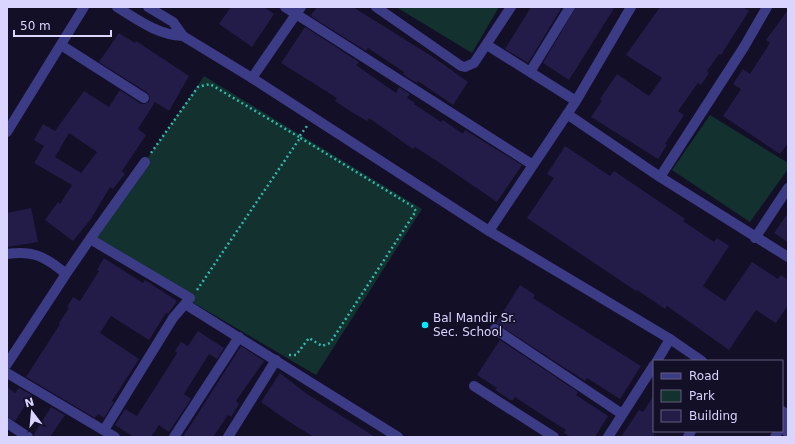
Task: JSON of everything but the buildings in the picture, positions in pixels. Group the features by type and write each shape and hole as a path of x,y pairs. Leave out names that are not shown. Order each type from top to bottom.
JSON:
{"street":[{"path":"7,132 84,7"},
{"path":"117,7 157,31 171,36 183,36"},
{"path":"148,7 173,22 183,36 252,78 489,231 670,339 701,360"},
{"path":"285,7 298,11 533,165"},
{"path":"376,7 461,66 465,67 474,63 511,7"},
{"path":"530,72 570,7"},
{"path":"489,231 576,101 631,7"},
{"path":"660,177 744,47 767,7"},
{"path":"252,78 298,11"},
{"path":"61,45 144,98"},
{"path":"487,45 576,101"},
{"path":"567,114 660,177 755,238 788,257"},
{"path":"7,364 66,274 145,162"},
{"path":"755,238 788,188"},
{"path":"90,239 187,301 239,337 398,437"},
{"path":"7,254 24,252 38,254 66,274"},
{"path":"104,430 173,318 187,301"},
{"path":"495,329 622,414"},
{"path":"174,437 239,337"},
{"path":"658,360 670,339"},
{"path":"228,437 276,360"},
{"path":"608,437 653,367"},
{"path":"7,373 115,437"},
{"path":"474,386 554,437"},
{"path":"7,422 28,437"}],"path":[{"path":"145,162 198,87 204,84 210,84 412,206 416,211 330,343 322,346 309,338 296,355 290,355 283,351"},
{"path":"187,301 191,299 313,117"}],"green space":[{"path":"396,7 499,7 472,53"},
{"path":"204,76 422,209 316,375 90,242"},
{"path":"710,115 788,163 788,169 750,222 672,170"}],"place":[{"name":"Bal Mandir Sr. Sec. School","path":"425,325"}]}
